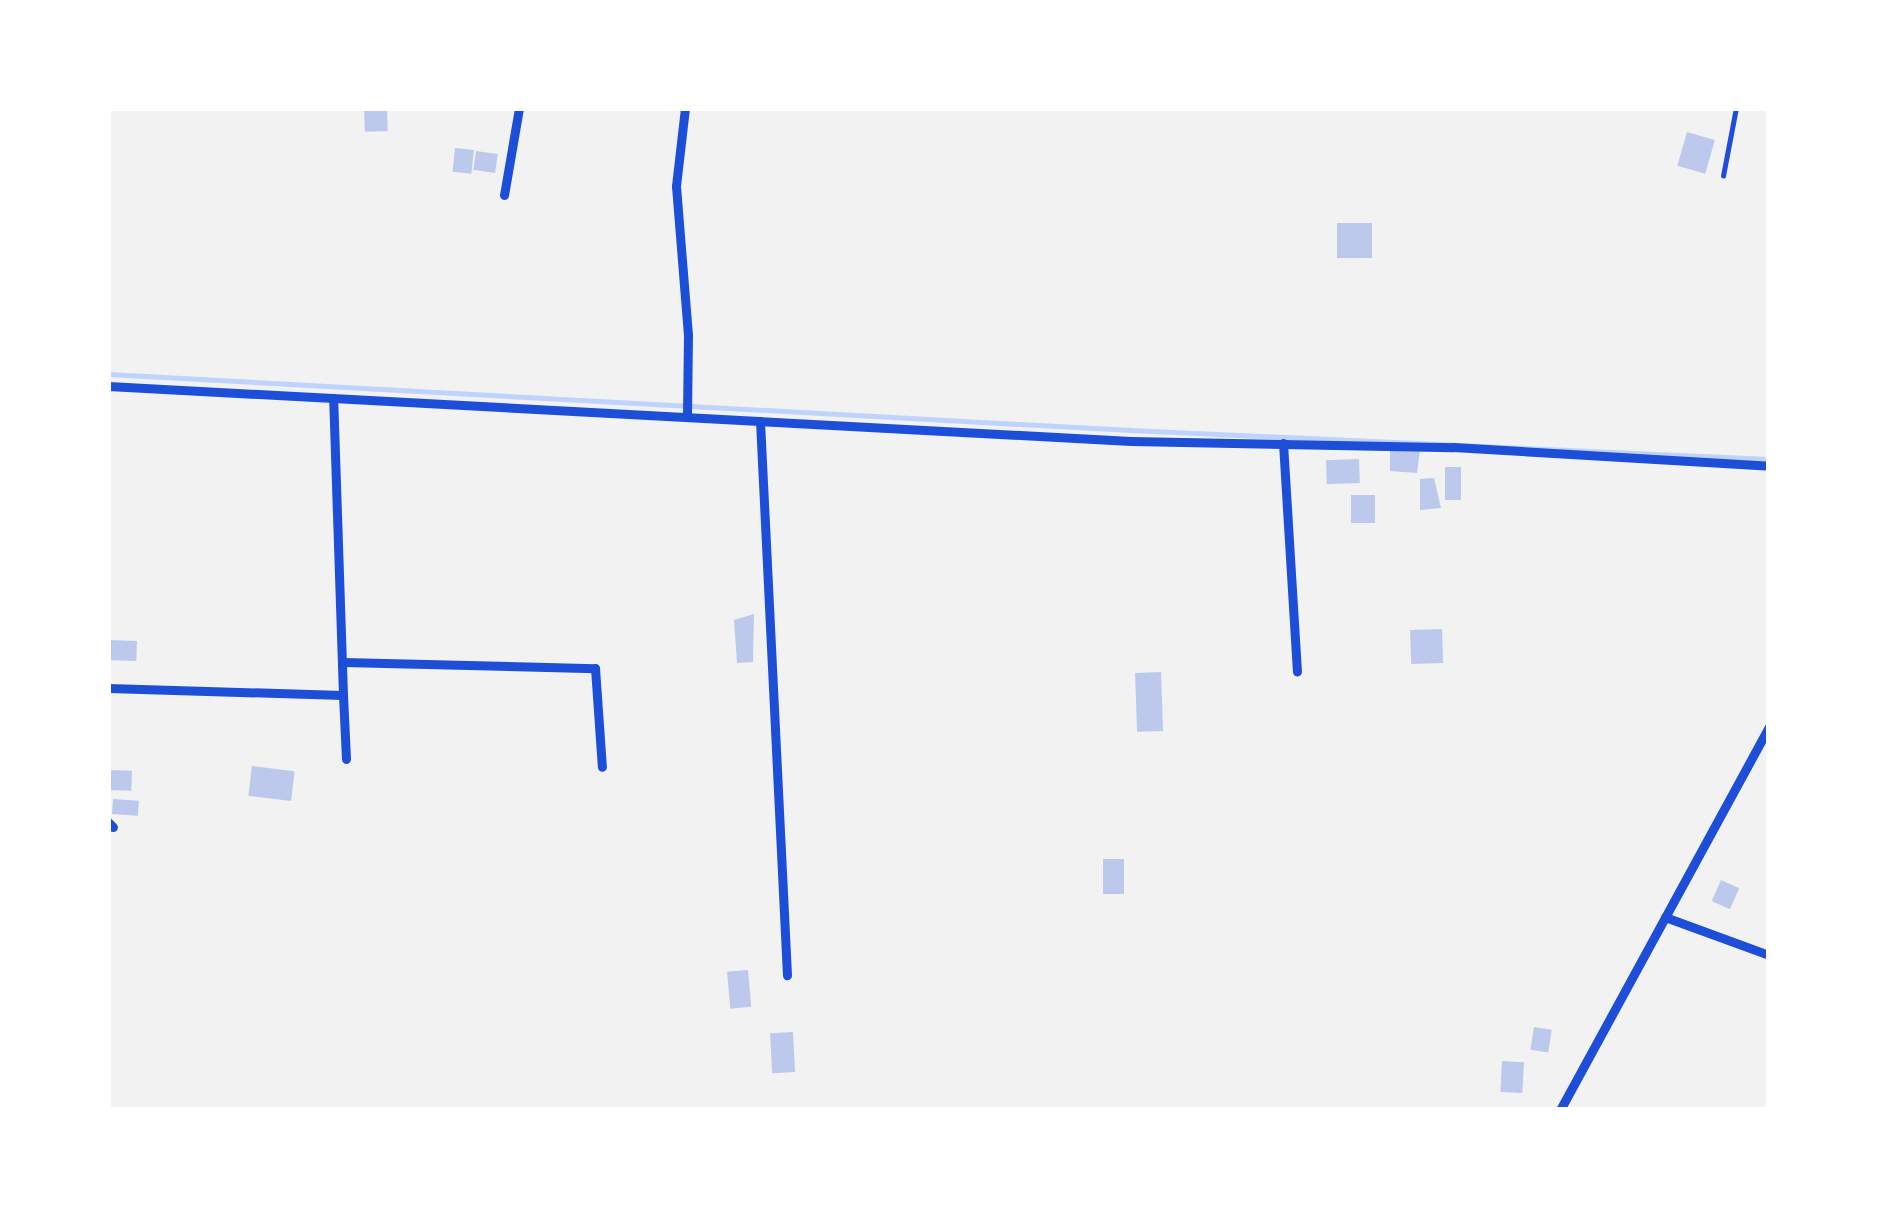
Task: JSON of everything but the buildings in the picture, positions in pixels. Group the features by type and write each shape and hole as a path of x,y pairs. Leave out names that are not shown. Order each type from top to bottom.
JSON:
{"street":[{"path":"504,195 519,108"},
{"path":"685,108 676,186 688,334 687,416"},
{"path":"108,386 760,421 1617,454 1769,466"},
{"path":"333,398 346,758"},
{"path":"760,421 787,976"},
{"path":"1283,443 1297,672"},
{"path":"343,662 595,668 602,767"},
{"path":"108,688 343,695"},
{"path":"1560,1110 1769,727"},
{"path":"1665,917 1769,955"}],"lane":[{"path":"1723,176 1736,108"}],"waterway":[{"path":"108,374 1130,430 1769,459"}]}
